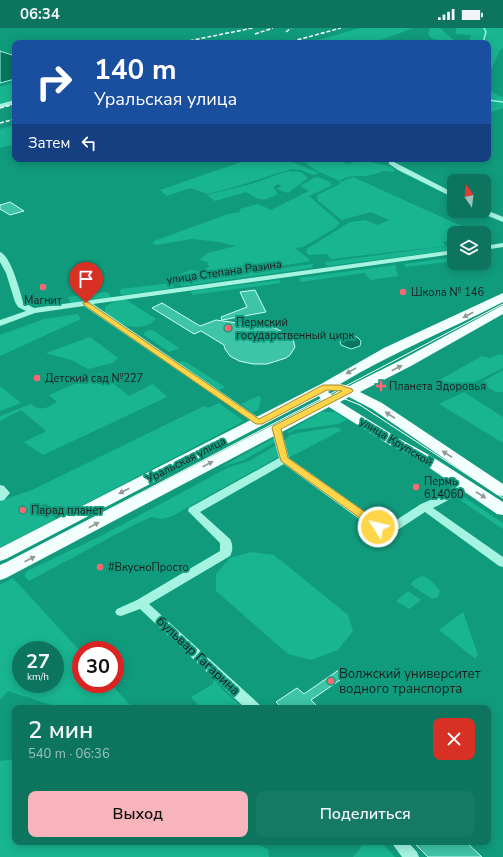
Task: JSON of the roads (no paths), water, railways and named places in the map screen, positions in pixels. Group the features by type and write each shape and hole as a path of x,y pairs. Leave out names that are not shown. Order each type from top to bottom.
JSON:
{"main road":[{"name":"Уральская улица","path":"0,574 276,428 327,394 354,370 389,351 466,316 503,297"},
{"name":"Уральская улица","path":"0,555 259,422 327,394 349,391 406,363 503,309"},
{"name":"улица Крупской","path":"349,391 377,406 503,491"},
{"name":"улица Крупской","path":"327,394 393,441 426,459 503,510"}],"street":[{"path":"0,106 12,103"},
{"path":"391,162 400,169 447,192"},
{"path":"491,214 503,220"},
{"path":"491,247 503,245"},
{"name":"улица Степана Разина","path":"0,323 33,311 117,298 447,253"},
{"path":"0,254 10,273 19,302 21,305 33,311"},
{"path":"86,303 259,422"},
{"path":"276,428 284,459 378,527 392,528 424,507 451,495 462,483"},
{"path":"122,612 141,603 226,552 226,542 192,511 284,459"},
{"path":"0,488 5,493 0,498"},
{"path":"424,507 503,563"},
{"name":"бульвар Гагарина","path":"141,603 251,705"},
{"path":"401,845 412,857"}],"water":[{"path":"0,51 12,55 12,80 0,83"},
{"path":"350,336 357,337 361,341 360,346 351,349 341,345 341,339"}],"waterway":[{"path":"484,28 486,32 484,40"},
{"path":"491,100 503,102"}],"tram line":[{"path":"2,565 503,304"},
{"path":"326,398 345,399 360,405 503,498"}],"railway":[{"path":"193,40 253,28"},
{"path":"255,34 273,28"},
{"path":"286,32 291,28"},
{"path":"297,40 341,28"},
{"path":"0,108 12,105"},
{"path":"0,123 12,120"}],"place":[{"name":"Магнит","path":"43,287"},
{"name":"Школа № 146","path":"403,292"},
{"name":"Пермский государственный цирк","path":"228,328"},
{"name":"Детский сад №227","path":"37,378"},
{"name":"Планета Здоровья","path":"381,386"},
{"name":"Пермь 614060","path":"416,487"},
{"name":"Парад планет","path":"23,510"},
{"name":"#ВкусноПросто","path":"100,567"},
{"name":"Волжский университет водного транспорта","path":"331,681"}]}
